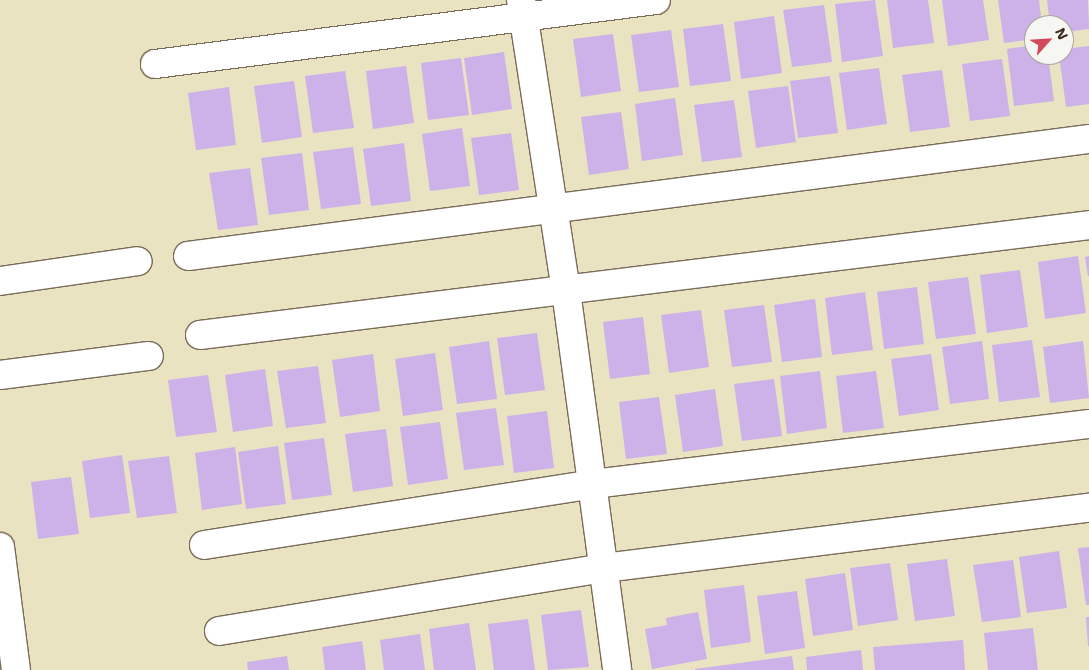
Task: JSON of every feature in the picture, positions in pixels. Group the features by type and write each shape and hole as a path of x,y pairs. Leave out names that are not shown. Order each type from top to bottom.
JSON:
{"street":[{"path":"155,64 522,9 656,0"},
{"path":"522,9 566,291 617,670"},
{"path":"188,256 554,210 1089,139"},
{"path":"200,335 1089,225"},
{"path":"0,281 138,261"},
{"path":"0,375 149,356"},
{"path":"204,545 593,484 1089,424"},
{"path":"219,631 604,568 1089,508"},
{"path":"0,547 11,669"}],"building":[{"path":"875,0 883,56 842,62 835,4"},
{"path":"887,0 928,0 934,43 893,48"},
{"path":"942,0 983,0 989,40 948,46"},
{"path":"998,0 1039,0 1041,15 1024,15 1024,40 1004,43"},
{"path":"1047,0 1088,0 1089,29 1074,31 1074,15 1049,15"},
{"path":"824,5 832,62 792,67 783,10"},
{"path":"774,16 782,73 741,79 734,22"},
{"path":"723,24 731,81 690,86 683,29"},
{"path":"671,30 679,87 639,92 631,35"},
{"path":"613,34 621,91 581,97 573,39"},
{"path":"1024,46 1024,65 1049,65 1054,101 1014,106 1007,49"},
{"path":"1089,46 1089,104 1066,107 1060,65 1074,65 1074,48"},
{"path":"504,52 512,109 472,115 464,58"},
{"path":"461,58 469,115 428,120 421,63"},
{"path":"1002,59 1010,116 970,121 962,64"},
{"path":"406,66 414,123 373,129 366,71"},
{"path":"879,68 887,124 847,130 839,73"},
{"path":"942,70 950,127 910,132 902,75"},
{"path":"345,71 354,128 313,133 305,76"},
{"path":"830,76 838,133 798,138 790,81"},
{"path":"294,81 302,137 262,143 254,86"},
{"path":"788,86 796,142 756,148 748,91"},
{"path":"229,87 236,145 196,150 188,93"},
{"path":"675,98 683,155 642,161 635,104"},
{"path":"734,100 742,157 702,162 694,105"},
{"path":"621,112 629,169 589,175 581,117"},
{"path":"462,128 470,186 430,191 422,134"},
{"path":"511,133 519,190 479,195 471,138"},
{"path":"404,143 411,201 371,206 363,149"},
{"path":"353,147 361,204 321,209 313,152"},
{"path":"302,153 309,210 269,215 261,158"},
{"path":"250,168 258,225 218,230 209,173"},
{"path":"1078,256 1086,313 1045,319 1038,262"},
{"path":"1089,256 1089,276 1088,276 1085,257"},
{"path":"1020,270 1028,327 987,333 980,275"},
{"path":"968,277 976,334 936,339 928,282"},
{"path":"917,287 924,344 884,349 877,292"},
{"path":"865,292 873,350 832,355 825,298"},
{"path":"815,299 822,357 782,362 774,305"},
{"path":"764,305 772,362 732,367 724,310"},
{"path":"701,310 709,367 669,373 661,315"},
{"path":"643,317 650,374 610,379 603,322"},
{"path":"537,333 545,390 505,395 497,338"},
{"path":"1032,340 1040,397 999,402 992,345"},
{"path":"489,341 497,399 457,404 449,347"},
{"path":"982,341 989,399 950,404 942,347"},
{"path":"1083,341 1089,398 1050,403 1043,347"},
{"path":"435,353 443,410 403,416 395,359"},
{"path":"373,354 380,411 340,417 332,360"},
{"path":"931,354 939,410 899,416 891,359"},
{"path":"318,366 326,423 286,428 277,371"},
{"path":"265,369 273,426 233,432 225,375"},
{"path":"820,371 827,428 787,434 780,376"},
{"path":"876,371 884,428 843,433 836,376"},
{"path":"208,375 217,432 176,437 168,380"},
{"path":"774,379 782,436 742,441 734,384"},
{"path":"715,389 723,446 683,452 675,395"},
{"path":"659,397 667,454 626,459 619,402"},
{"path":"496,408 504,465 464,470 456,413"},
{"path":"547,411 554,468 514,473 507,416"},
{"path":"440,422 448,479 408,485 400,427"},
{"path":"386,429 393,486 353,492 345,434"},
{"path":"324,438 332,495 292,500 284,443"},
{"path":"278,446 286,504 246,509 238,452"},
{"path":"235,447 242,504 202,510 195,453"},
{"path":"122,455 130,513 90,518 82,461"},
{"path":"169,456 177,513 137,518 128,461"},
{"path":"71,477 79,534 38,539 31,482"},
{"path":"1089,547 1089,605 1086,605 1078,548"},
{"path":"1059,551 1067,608 1027,613 1019,557"},
{"path":"947,559 955,616 915,621 907,564"},
{"path":"1013,560 1021,617 982,622 973,565"},
{"path":"890,563 898,620 858,626 850,568"},
{"path":"845,573 853,630 813,636 805,579"},
{"path":"744,585 751,642 711,648 704,590"},
{"path":"797,591 805,648 765,654 757,596"},
{"path":"581,610 589,667 548,670 541,615"},
{"path":"698,612 707,659 652,669 645,629 667,625 666,618"},
{"path":"1086,617 1089,617 1089,646 1088,646"},
{"path":"528,619 535,670 494,670 488,624"},
{"path":"469,623 476,670 434,670 429,629"},
{"path":"1033,628 1038,670 988,670 984,633"},
{"path":"420,634 425,670 384,670 380,640"},
{"path":"963,640 965,670 875,670 873,647"},
{"path":"362,641 366,670 325,670 322,647"},
{"path":"861,650 863,670 807,670 806,657"},
{"path":"287,656 289,670 248,670 247,662"},
{"path":"792,656 794,670 695,670 695,669"}]}
